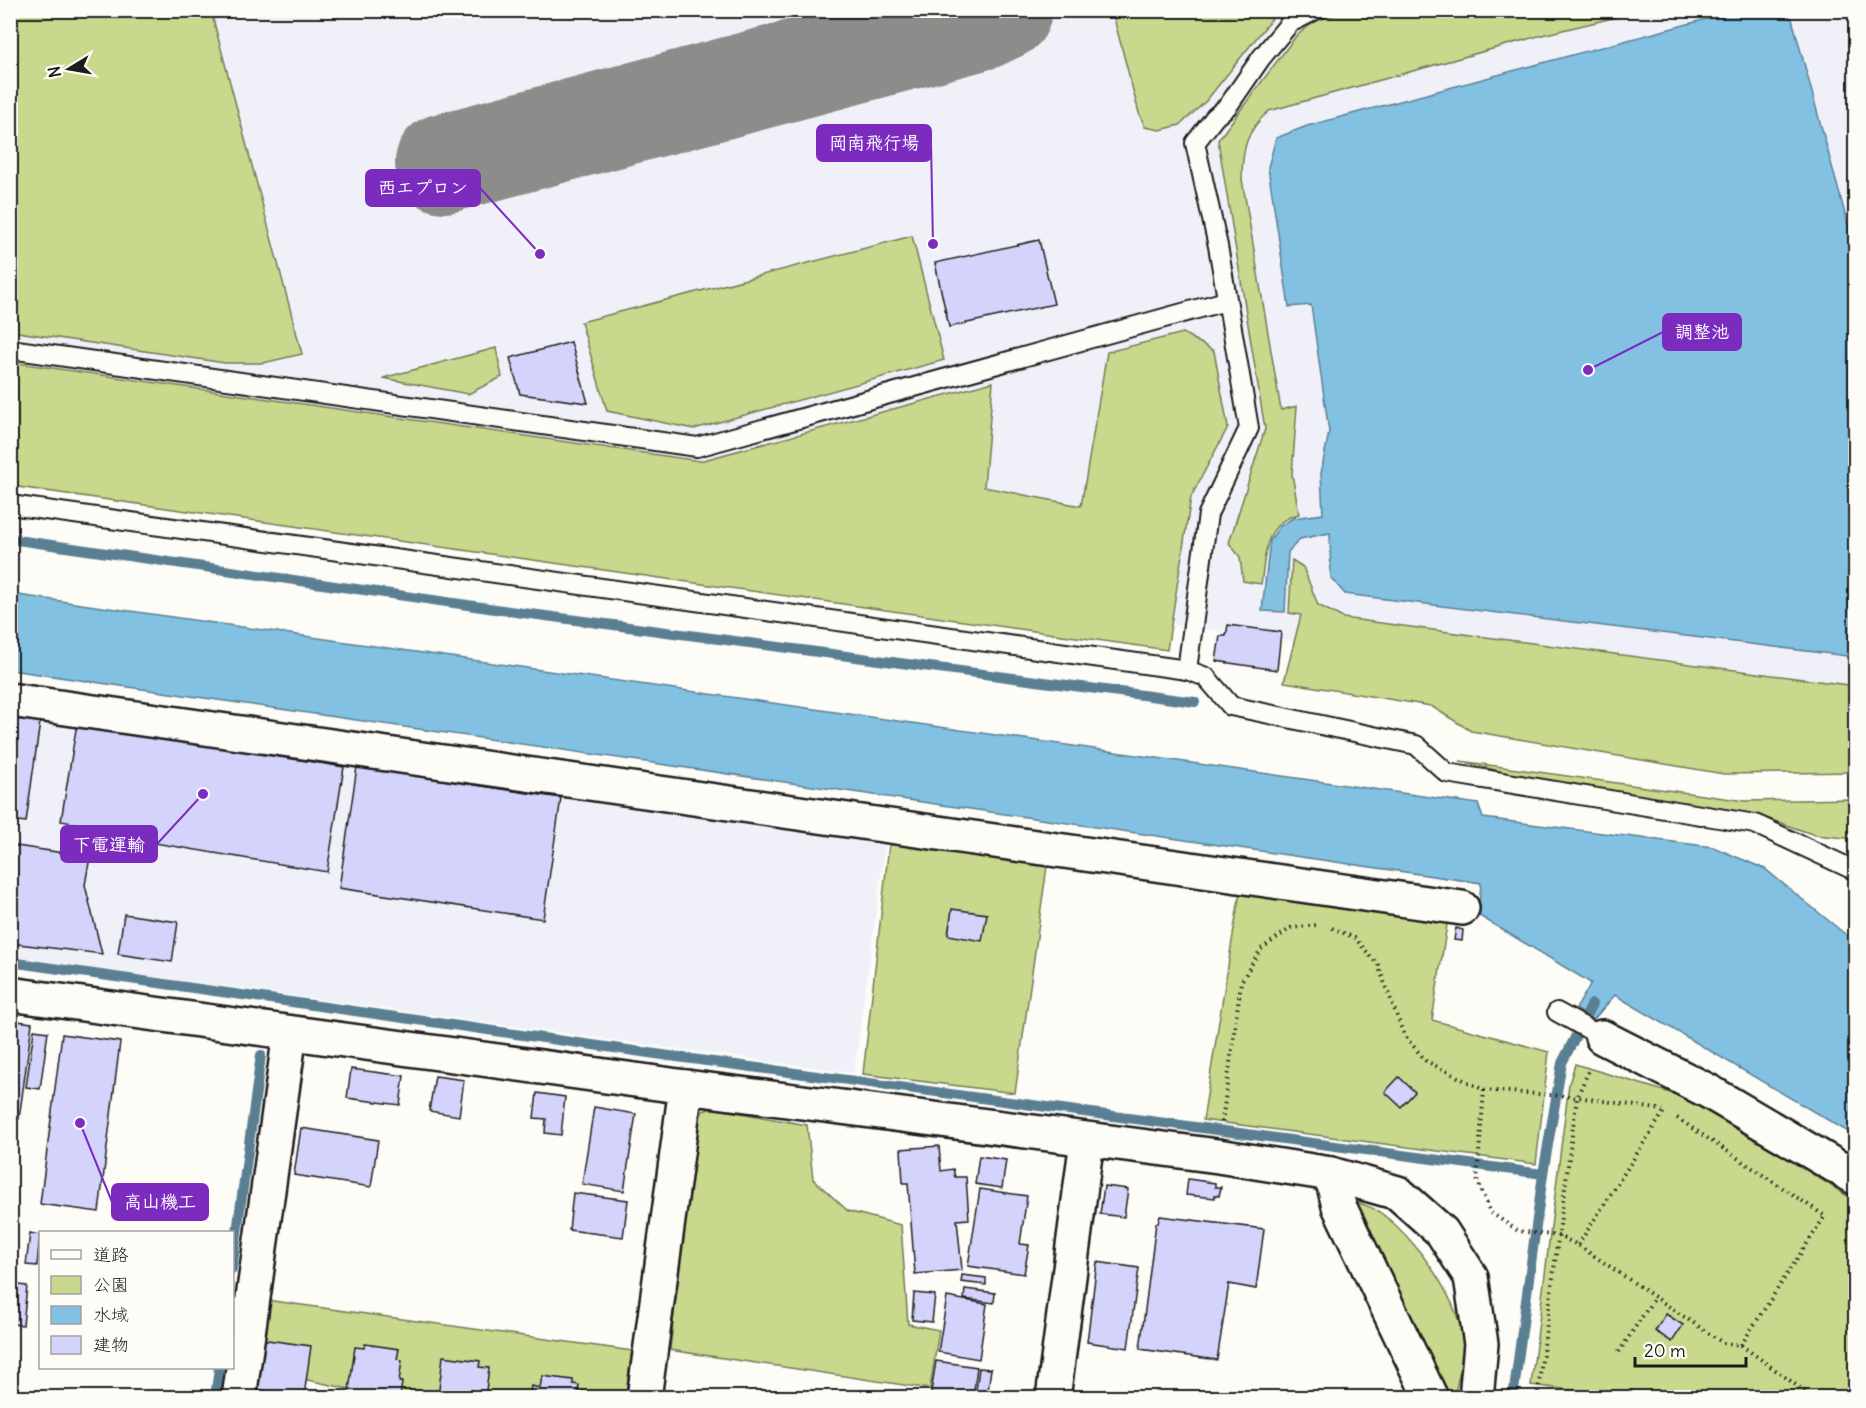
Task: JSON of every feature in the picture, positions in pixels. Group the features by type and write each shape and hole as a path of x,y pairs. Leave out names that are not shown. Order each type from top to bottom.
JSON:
{"street":[{"path":"10,700 1462,908"},
{"path":"10,994 686,1087 1218,1156 1331,1174 1398,1193 1442,1232 1471,1277 1481,1344 1485,1397"},
{"path":"239,1398 290,1033"},
{"path":"1596,1033 1708,1091 1856,1178"},
{"path":"644,1398 686,1087"},
{"path":"1053,1398 1087,1140"},
{"path":"1331,1174 1339,1206 1431,1398"}],"lane":[{"path":"1187,670 1208,514 1249,428 1218,246 1195,142 1215,117 1228,106 1261,58 1290,23 1316,10"},
{"path":"10,349 697,447 1226,302"},
{"path":"10,505 1187,670 1206,677 1231,706 1416,745 1447,773 1755,824 1856,871"},
{"path":"1564,1015 1596,1033"}],"path":[{"path":"1223,1113 1240,982 1261,949 1291,928 1323,924 1355,938 1378,965 1404,1035 1426,1062 1484,1090 1577,1097 1665,1110 1825,1216 1741,1345"},
{"path":"1538,1398 1577,1097 1596,1033"},
{"path":"1484,1090 1477,1179 1490,1212 1518,1231 1559,1236 1578,1245 1724,1343 1741,1345 1814,1398"},
{"path":"1578,1245 1665,1110"},
{"path":"1619,1352 1655,1297"}],"shaded area":[{"path":"11,11 1855,11 1855,712 11,477"},
{"path":"11,710 887,831 854,1073 11,957"}],"green space":[{"path":"11,10 211,11 302,354 263,363 225,363 11,331"},
{"path":"1112,10 1278,11 1206,101 1180,125 1160,130 1145,127 1139,113"},
{"path":"1352,10 1642,11 1546,34 1269,111 1250,133 1244,150 1242,179 1281,410 1297,406 1292,474 1299,514 1287,518 1272,532 1268,541 1261,584 1243,581 1240,557 1229,543 1265,429 1218,140 1296,36 1317,20"},
{"path":"912,236 944,360 694,429 607,411 581,322"},
{"path":"1183,333 1214,351 1228,427 1191,497 1167,650 11,486 11,362 700,461 993,382 984,487 1081,506 1107,352"},
{"path":"496,348 502,377 468,394 383,378"},
{"path":"1292,560 1303,567 1318,605 1343,618 1855,686 1855,772 1724,774 1471,731 1431,706 1284,682 1301,615 1289,613"},
{"path":"1460,761 1745,801 1855,799 1855,839 1815,835 1755,814 1511,774"},
{"path":"890,836 1048,859 1015,1093 863,1074"},
{"path":"1241,886 1448,918 1432,1020 1549,1052 1536,1164 1203,1120"},
{"path":"1575,1064 1700,1102 1855,1201 1855,1397 1636,1398 1531,1385 1569,1084"},
{"path":"712,1108 807,1125 813,1179 848,1211 901,1225 908,1324 939,1330 930,1389 670,1350 695,1121 703,1111"},
{"path":"1357,1202 1378,1211 1406,1236 1421,1253 1446,1291 1461,1330 1463,1348 1454,1397 1441,1395 1351,1205"},
{"path":"266,1300 632,1351 625,1398 373,1397 372,1394 257,1369"}],"water":[{"path":"1740,10 1782,11 1792,19 1855,251 1855,657 1345,594 1331,578 1330,533 1300,539 1288,552 1285,612 1262,611 1270,540 1280,526 1293,518 1323,514 1321,473 1329,432 1311,305 1289,307 1268,167 1276,138 1307,126"},
{"path":"11,594 1478,804 1483,818 1713,847 1765,869 1855,942 1855,1136 1615,995 1593,1020 1576,1009 1591,983 1478,915 1481,883 11,670"}],"building":[{"path":"1039,240 1054,304 949,327 935,263"},
{"path":"571,342 588,403 520,394 510,358"},
{"path":"1228,625 1281,632 1277,670 1216,661 1220,636 1226,636"},
{"path":"10,710 41,715 26,822 10,820"},
{"path":"77,723 344,767 327,872 89,832 90,826 61,821"},
{"path":"357,767 561,798 543,919 339,888"},
{"path":"10,845 90,857 85,885 102,954 10,943"},
{"path":"952,909 987,914 982,941 948,935"},
{"path":"124,914 178,922 172,962 118,954"},
{"path":"1456,928 1463,930 1462,941 1454,940"},
{"path":"10,1020 32,1023 19,1119 10,1118"},
{"path":"34,1030 48,1032 40,1089 26,1087"},
{"path":"62,1034 120,1042 99,1212 40,1204"},
{"path":"351,1069 404,1076 400,1105 347,1098"},
{"path":"435,1076 464,1080 459,1116 429,1111"},
{"path":"1399,1077 1415,1092 1401,1107 1385,1092"},
{"path":"537,1093 565,1097 561,1135 545,1133 546,1119 534,1118"},
{"path":"594,1107 636,1114 624,1191 582,1184"},
{"path":"301,1128 378,1140 371,1187 294,1175"},
{"path":"939,1146 941,1171 953,1169 955,1177 966,1177 969,1219 957,1220 962,1270 915,1274 908,1183 903,1183 901,1149"},
{"path":"979,1156 1006,1160 1002,1188 975,1184"},
{"path":"1188,1179 1215,1183 1215,1187 1221,1187 1219,1196 1215,1195 1215,1198 1186,1195"},
{"path":"1104,1186 1128,1189 1124,1217 1100,1214"},
{"path":"980,1189 1027,1196 1020,1244 1029,1245 1024,1274 968,1266"},
{"path":"573,1193 628,1200 623,1237 569,1230"},
{"path":"1160,1216 1264,1229 1256,1289 1229,1284 1217,1360 1140,1349 1156,1223"},
{"path":"30,1233 39,1235 37,1266 26,1265"},
{"path":"1097,1262 1139,1268 1128,1348 1087,1342"},
{"path":"962,1275 986,1278 986,1285 961,1282"},
{"path":"10,1284 27,1286 23,1325 10,1324"},
{"path":"965,1289 995,1293 994,1303 964,1299"},
{"path":"914,1293 935,1295 932,1322 912,1320"},
{"path":"947,1297 987,1304 979,1359 938,1352"},
{"path":"1666,1314 1683,1325 1672,1342 1655,1331"},
{"path":"260,1339 311,1346 304,1396 253,1389"},
{"path":"365,1344 399,1349 397,1359 402,1360 399,1382 402,1382 400,1398 348,1398 355,1347 364,1348"},
{"path":"443,1356 480,1361 479,1367 489,1368 485,1398 438,1398"},
{"path":"936,1361 977,1367 973,1398 930,1398"},
{"path":"979,1368 991,1369 987,1398 975,1398"},
{"path":"542,1376 573,1380 573,1384 579,1385 578,1391 587,1392 586,1398 529,1398 531,1386 540,1388"}],"waterway":[{"path":"10,539 523,613 1195,702"},
{"path":"10,962 677,1057 1543,1174"},
{"path":"1513,1398 1543,1174 1562,1063 1592,1004"},
{"path":"234,1254 261,1055"},
{"path":"215,1398 219,1369"}],"taxiway":[{"path":"445,163 981,20 1002,10"}],"place":[{"name":"岡南飛行場","path":"933,244"},
{"name":"西エプロン","path":"540,254"},
{"name":"調整池","path":"1588,370"},
{"name":"下電運輸","path":"203,794"},
{"name":"高山機工","path":"80,1123"}]}
